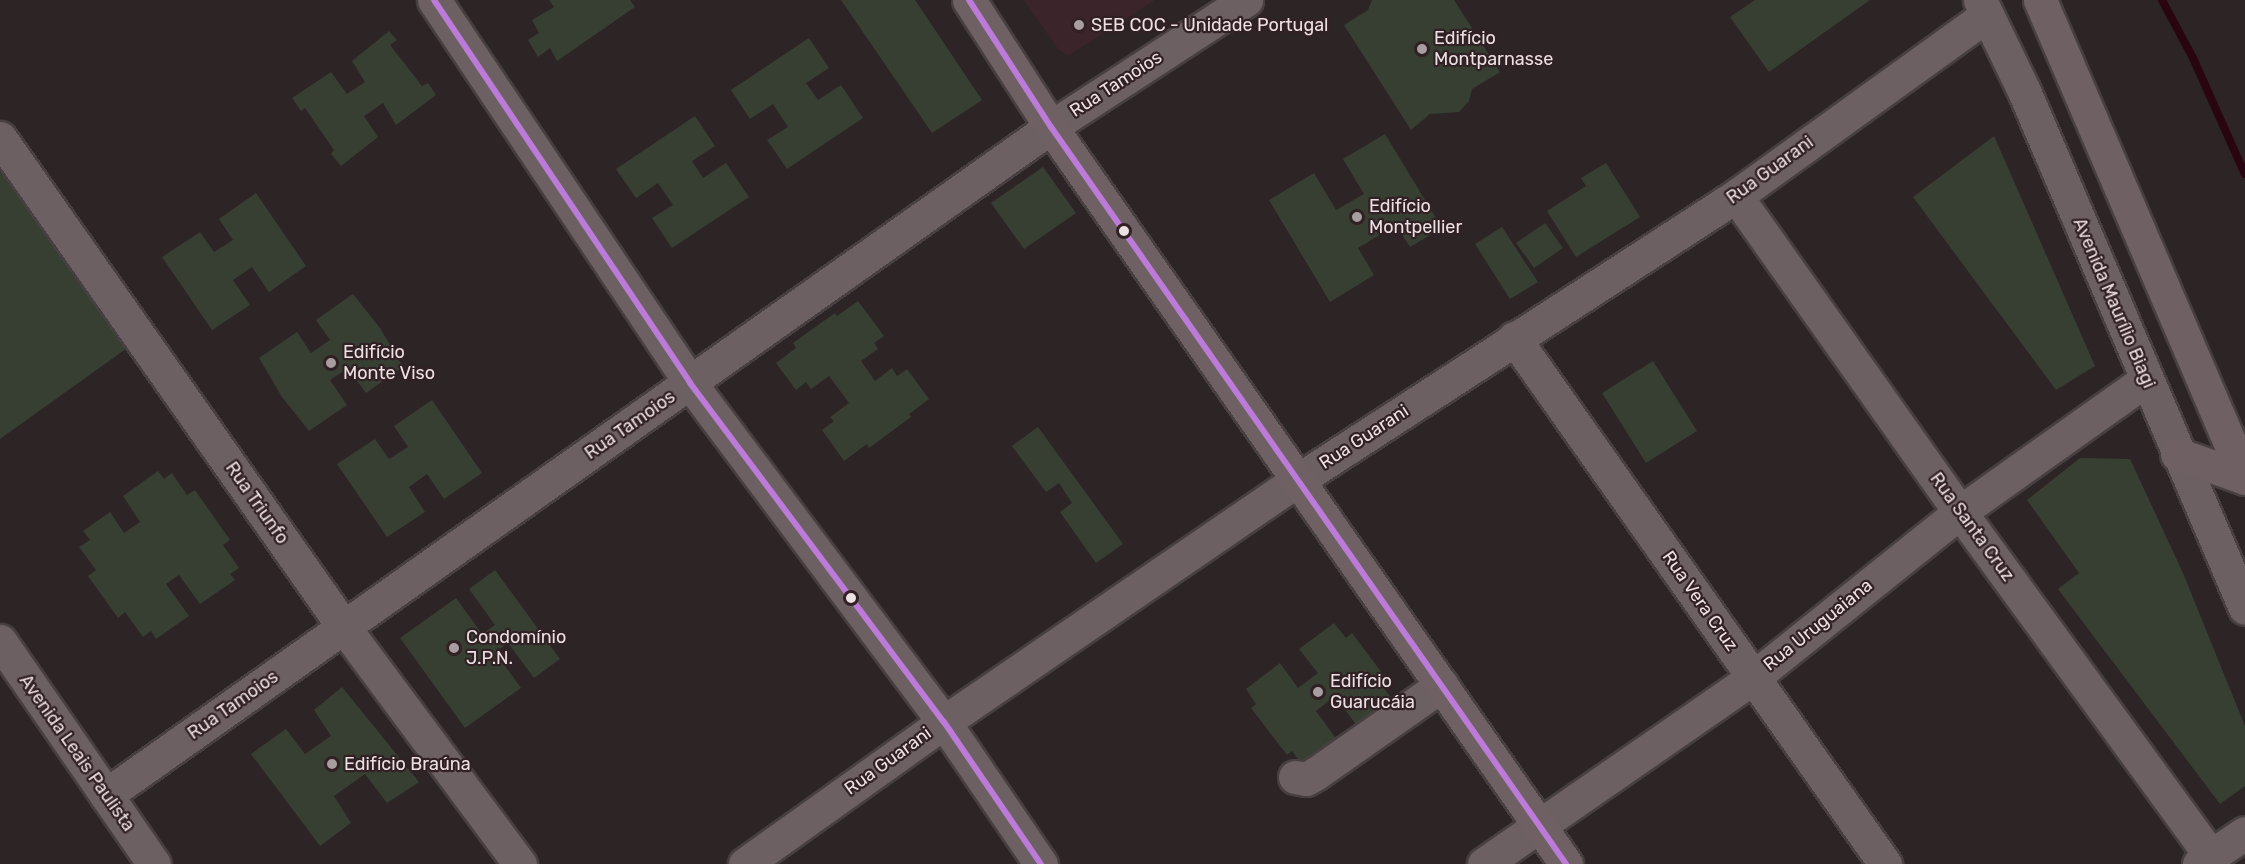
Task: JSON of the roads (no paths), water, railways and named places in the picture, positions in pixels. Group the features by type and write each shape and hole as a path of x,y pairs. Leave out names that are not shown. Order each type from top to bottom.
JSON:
{"main road":[{"path":"969,0 1051,127 1566,864"},
{"path":"2040,0 2245,478"},
{"path":"2177,454 2245,478"}],"street":[{"path":"434,0 690,383 944,722 1041,864"},
{"name":"Rua Tamoios","path":"106,795 1051,127 1246,0"},
{"name":"Rua Guarani","path":"745,864 944,722 1298,480 1736,196 1983,8"},
{"name":"Avenida Maurílio Biagi","path":"1983,8 2024,92 2177,454 2245,608"},
{"name":"Rua Triunfo","path":"0,138 344,626 520,864"},
{"name":"Rua Santa Cruz","path":"1736,196 2205,860"},
{"name":"Rua Vera Cruz","path":"1514,338 1885,864"},
{"name":"Rua Uruguaiana","path":"1485,864 1754,677 1960,512 2147,379"},
{"name":"Avenida Leais Paulista","path":"3,650 154,864"},
{"path":"1295,777 1306,778 1315,774 1442,685"},
{"path":"2205,860 2245,833"}],"waterway":[{"path":"2162,0 2193,58 2245,174"}],"place":[{"name":"SEB COC - Unidade Portugal","path":"1079,25"},
{"name":"Edifício Montparnasse","path":"1422,49"},
{"name":"Edifício Montpellier","path":"1357,217"},
{"name":"Edifício Monte Viso","path":"331,363"},
{"name":"Condomínio J.P.N.","path":"454,648"},
{"name":"Edifício Guarucáia","path":"1318,692"},
{"name":"Edifício Braúna","path":"332,764"}]}
